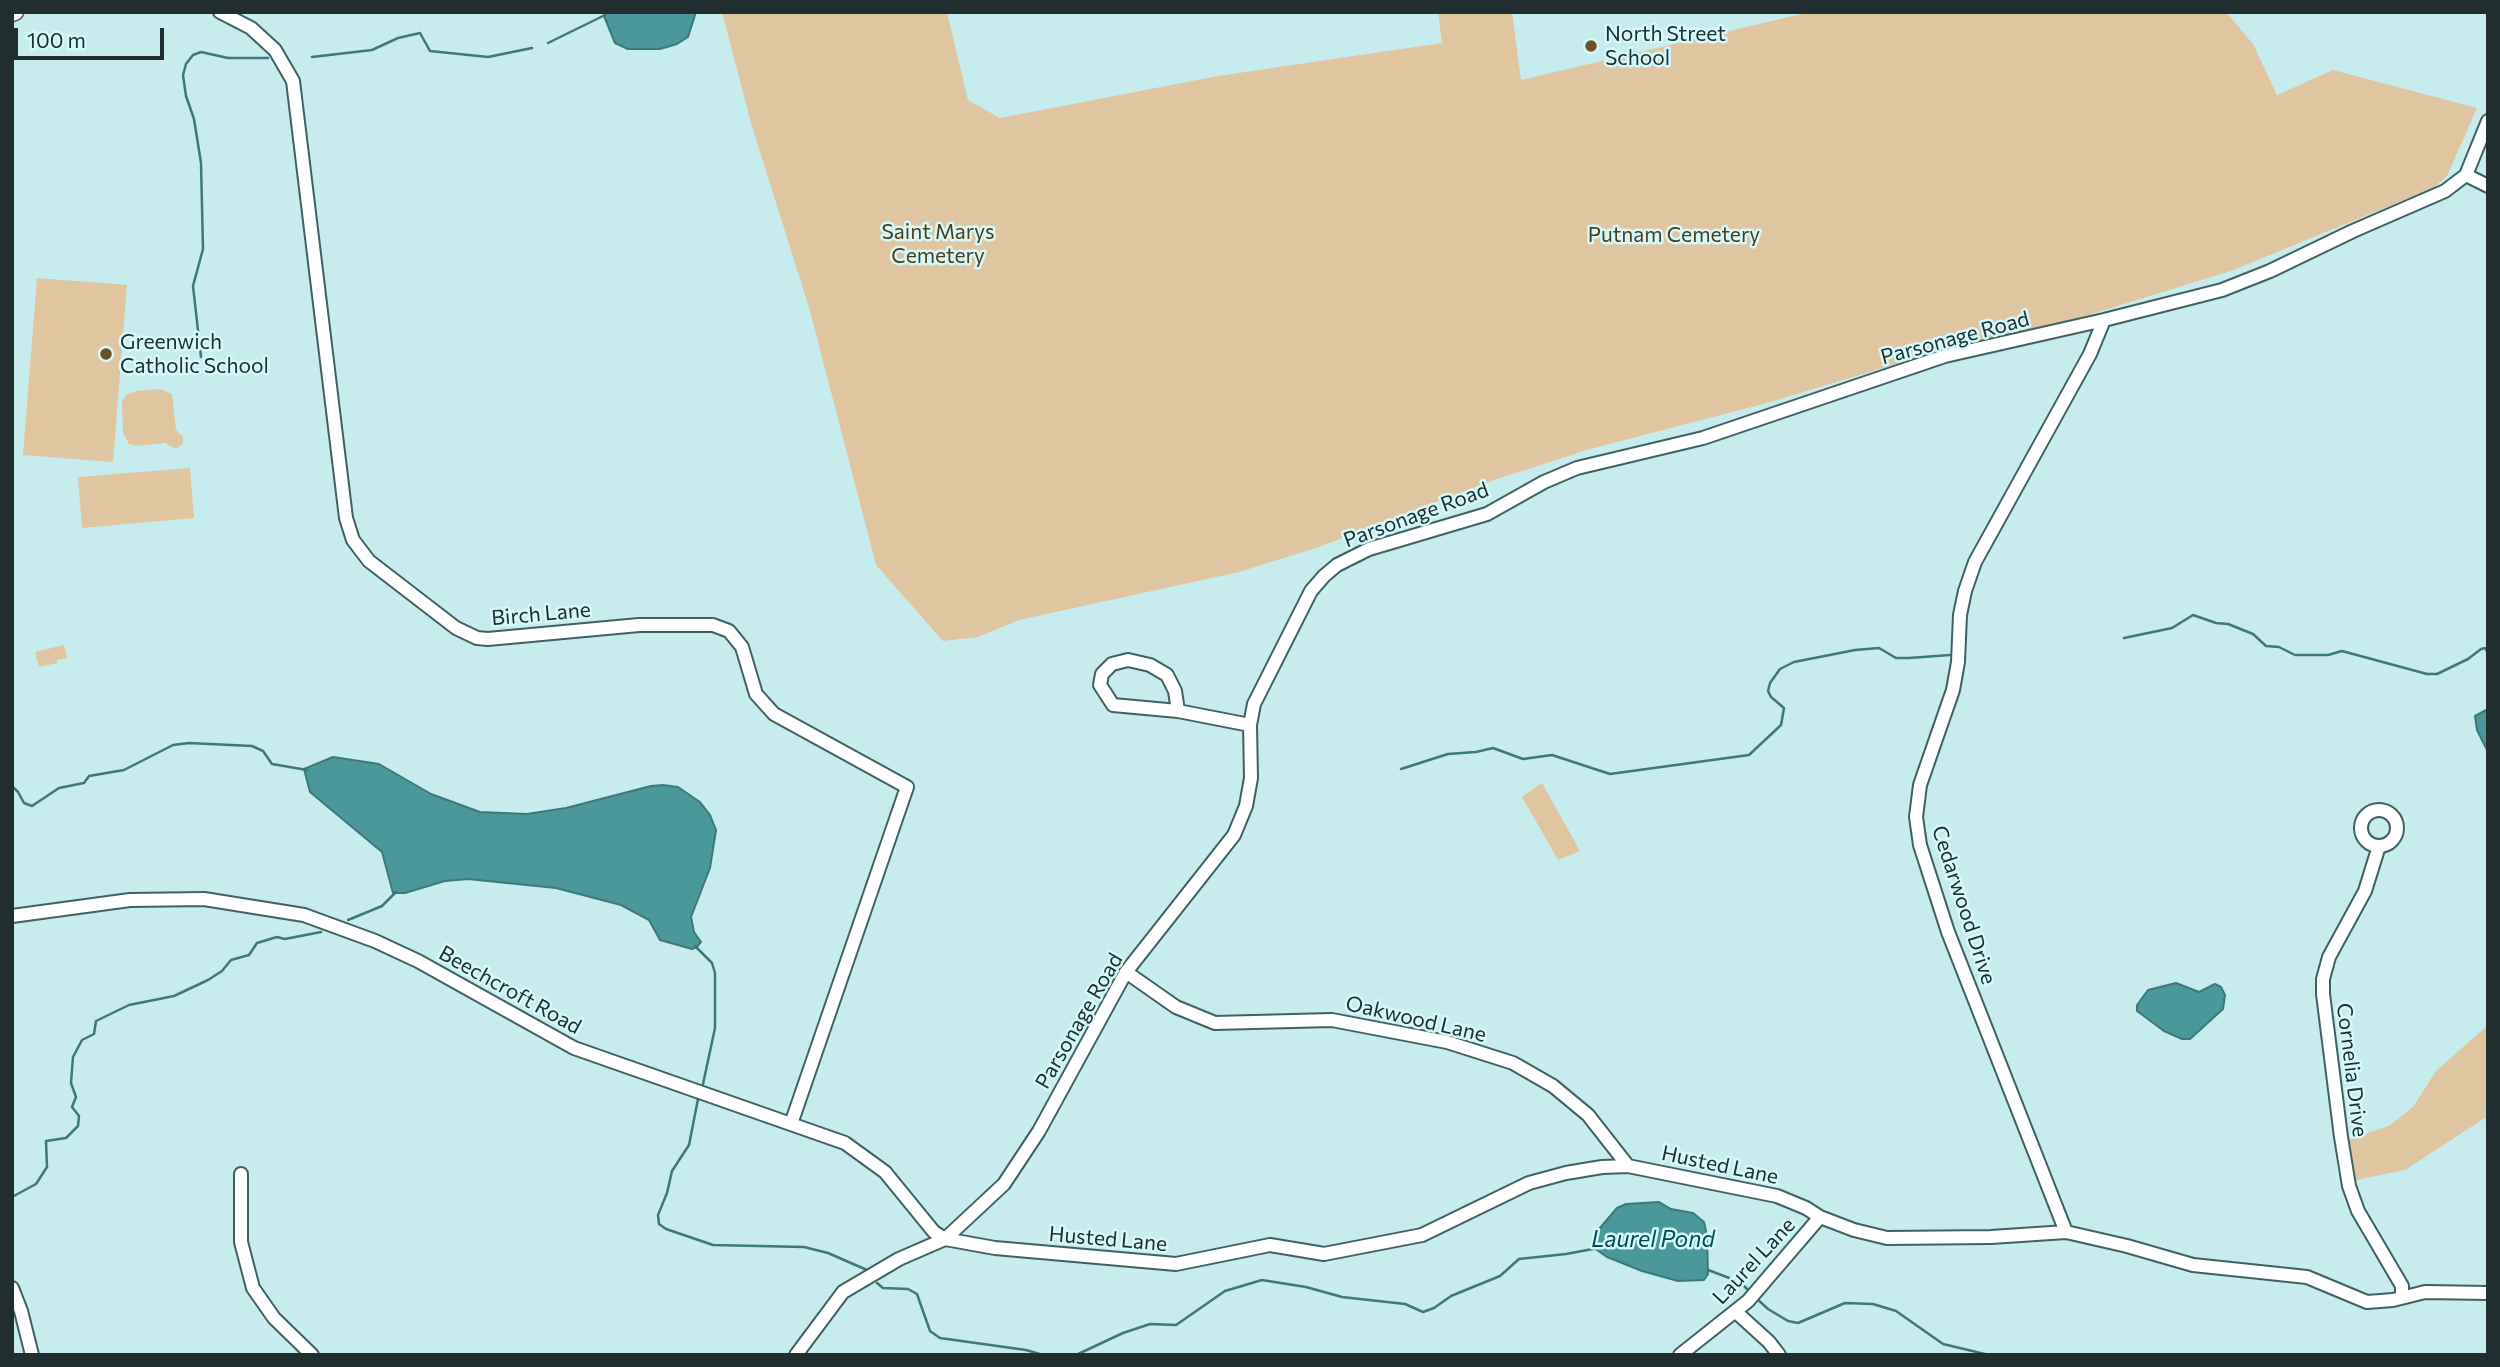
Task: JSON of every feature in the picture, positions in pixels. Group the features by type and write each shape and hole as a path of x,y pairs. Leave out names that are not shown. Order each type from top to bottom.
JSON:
{"street":[{"name":"Birch Lane","path":"220,12 251,28 275,50 293,80 346,519 354,540 369,561 456,628 477,638 639,625 713,625 729,631 742,647 756,694 774,714 907,788 791,1124"},
{"path":"2488,121 2466,175 2488,186"},
{"name":"Parsonage Road","path":"796,1355 843,1292 899,1259 945,1239 1004,1184 1039,1132 1126,972 1234,835 1246,806 1251,778 1250,725 1254,704 1311,591 1324,576 1352,556 1487,514 1544,482 1577,468 1703,438 1945,356 2221,290 2270,271 2445,191 2466,175"},
{"name":"Cedarwood Drive","path":"2066,1232 1948,932 1920,845 1916,817 1920,785 1953,690 1960,615 1975,562 2090,354 2104,320"},
{"path":"1178,711 1175,691 1167,675 1150,665 1128,660 1112,664 1102,674 1100,685 1113,705 1178,711 1250,725"},
{"name":"Cornelia Drive","path":"2379,846 2365,891 2329,957 2323,979 2323,994 2349,1186 2358,1211 2402,1286 2402,1297"},
{"name":"Beechcroft Road","path":"12,916 130,900 204,900 304,915 397,951 574,1048 845,1143 885,1172 934,1232 945,1239"},
{"name":"Oakwood Lane","path":"1126,972 1176,1007 1215,1023 1332,1020 1447,1042 1513,1063 1553,1086 1588,1115 1628,1166"},
{"name":"Husted Lane","path":"945,1239 996,1248 1176,1264 1270,1245 1324,1254 1422,1235 1529,1183 1566,1173 1628,1166 1777,1196 1820,1217 1886,1238 1991,1237 2066,1232 2193,1265 2307,1277 2367,1302 2393,1300 2425,1292 2488,1293"},
{"path":"241,1174 242,1242 253,1288 274,1318 312,1355"},
{"name":"Laurel Lane","path":"1680,1355 1748,1301 1820,1217"},
{"path":"12,1288 32,1355"},
{"path":"1736,1312 1769,1342 1779,1355"}],"green space":[{"name":"Putnam Cemetery","path":"722,12 947,12 968,100 1000,118 1218,76 1442,43 1438,12 1512,12 1521,80 1810,12 2226,12 2253,44 2277,95 2333,70 2477,108 2447,176 2433,188 2231,271 2082,317 1932,353 1767,403 1590,449 1494,480 1316,548 1239,572 1019,620 978,637 943,641 876,565 810,311 751,123"},
{"path":"37,278 127,285 113,462 23,455"},
{"path":"161,389 172,394 176,430 183,437 183,443 176,449 165,443 136,446 129,444 123,433 122,401 126,395 136,391"},
{"path":"190,468 194,518 82,528 78,477"},
{"path":"64,645 67,658 39,667 35,652"},
{"path":"1542,783 1580,851 1558,860 1522,797"},
{"path":"2488,1025 2488,1116 2405,1170 2356,1180 2346,1140 2389,1126 2413,1107 2436,1071"}],"water":[{"path":"605,12 696,12 688,37 677,44 660,49 628,49 615,43 604,16"},
{"path":"2488,709 2488,752 2477,730 2475,716"},
{"path":"333,757 379,764 431,794 480,812 527,814 566,808 651,786 678,787 700,802 710,815 716,830 710,868 691,917 694,932 701,942 692,949 660,940 649,920 621,905 556,888 468,879 445,881 405,893 393,893 382,852 310,792 304,769"},
{"path":"2176,983 2199,992 2215,984 2221,987 2225,995 2223,1009 2190,1039 2182,1039 2164,1031 2137,1011 2137,1005 2148,990"},
{"name":"Laurel Pond","path":"1659,1202 1671,1209 1693,1213 1704,1222 1708,1274 1704,1280 1678,1281 1642,1271 1607,1257 1591,1246 1593,1236 1617,1208 1626,1204"}],"waterway":[{"path":"548,43 605,15"},
{"path":"312,57 372,50 398,38 420,33 430,51 488,57 532,48"},
{"path":"201,357 193,286 203,249 201,163 183,75 186,64 193,55 201,52 228,58 268,58"},
{"path":"2124,638 2172,628 2193,615 2228,624 2253,634 2266,646 2279,647 2295,655 2328,655 2342,651 2427,674 2437,674 2468,659 2481,649 2485,648 2488,653"},
{"path":"1401,769 1448,754 1493,748 1523,759 1552,755 1610,774 1749,755 1781,725 1784,708 1768,691 1780,669 1794,662 1879,648 1896,658 1950,655"},
{"path":"12,786 24,803 32,806 59,788 84,783 89,776 124,770 173,745 189,743 252,746 263,751 272,764 307,770"},
{"path":"348,920 382,906 396,892"},
{"path":"12,1197 36,1184 47,1167 46,1141 66,1138 78,1126 79,1116 72,1107 76,1097 71,1083 73,1057 82,1040 94,1034 96,1021 129,1005 174,996 208,980 222,971 231,960 249,955 257,943 277,937 285,939 321,932"},
{"path":"695,946 712,963 715,973 715,1028 703,1084"},
{"path":"698,1099 689,1145 672,1171 658,1215 659,1224 666,1229 713,1245 804,1247 828,1253 867,1270"},
{"path":"1076,1355 1123,1333 1150,1324 1176,1325 1225,1291 1262,1280 1306,1287 1342,1297 1405,1304 1423,1312 1451,1296 1500,1276 1519,1259 1598,1248"},
{"path":"1708,1270 1740,1282 1750,1292"},
{"path":"877,1283 883,1288 908,1289 917,1294 930,1331 940,1338 1026,1350 1043,1355"},
{"path":"1755,1297 1768,1309 1788,1321 1798,1323 1845,1303 1873,1304 1896,1311 1943,1344 1989,1355"}],"place":[{"name":"North Street School","path":"1591,46"},
{"name":"Greenwich Catholic School","path":"106,354"}],"park label":[{"name":"Saint Marys Cemetery","path":"938,244"}]}
